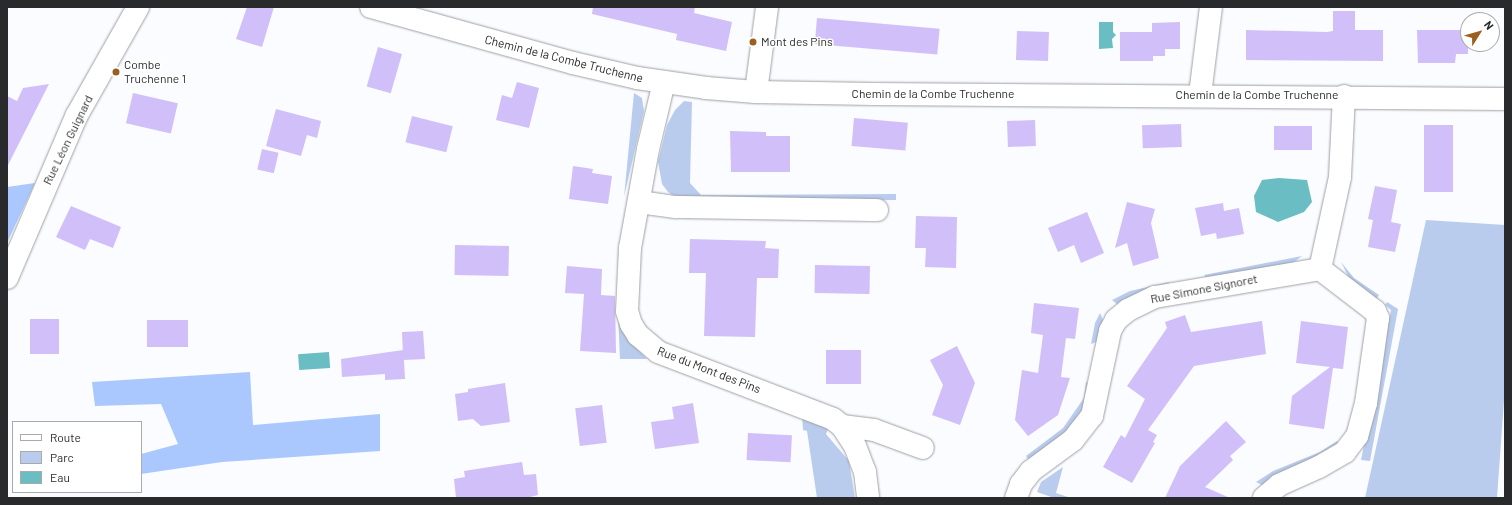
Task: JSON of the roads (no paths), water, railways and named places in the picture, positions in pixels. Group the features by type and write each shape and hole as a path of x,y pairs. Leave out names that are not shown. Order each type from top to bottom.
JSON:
{"street":[{"name":"Rue Léon Guignard","path":"7,278 78,114 138,7"},
{"name":"Chemin de la Combe Truchenne","path":"371,7 573,63 664,82 756,92 1344,96 1505,99"},
{"path":"756,92 767,7"},
{"path":"1200,95 1211,7"},
{"name":"Rue du Mont des Pins","path":"664,82 648,149 630,248 627,311 638,335 658,352 823,414 842,426 855,446 865,472 868,498"},
{"path":"1264,498 1279,485 1319,468 1345,452 1357,436 1372,374 1378,318 1375,311 1320,269 1340,177 1344,96"},
{"path":"639,202 676,207 877,210"},
{"name":"Rue Simone Signoret","path":"1016,498 1021,484 1031,471 1073,440 1092,416 1110,331 1116,320 1128,310 1155,297 1320,269"},
{"name":"Rue du Mont des Pins","path":"842,426 874,430 923,448"}],"water":[{"path":"1099,22 1113,22 1113,32 1116,35 1112,39 1113,48 1099,49"},
{"path":"1279,178 1307,180 1312,202 1304,212 1278,222 1256,212 1254,196 1262,180"},
{"path":"329,352 330,368 299,370 298,354"}],"place":[{"name":"Mont des Pins","path":"753,42"},
{"name":"Combe Truchenne 1","path":"116,72"}]}
